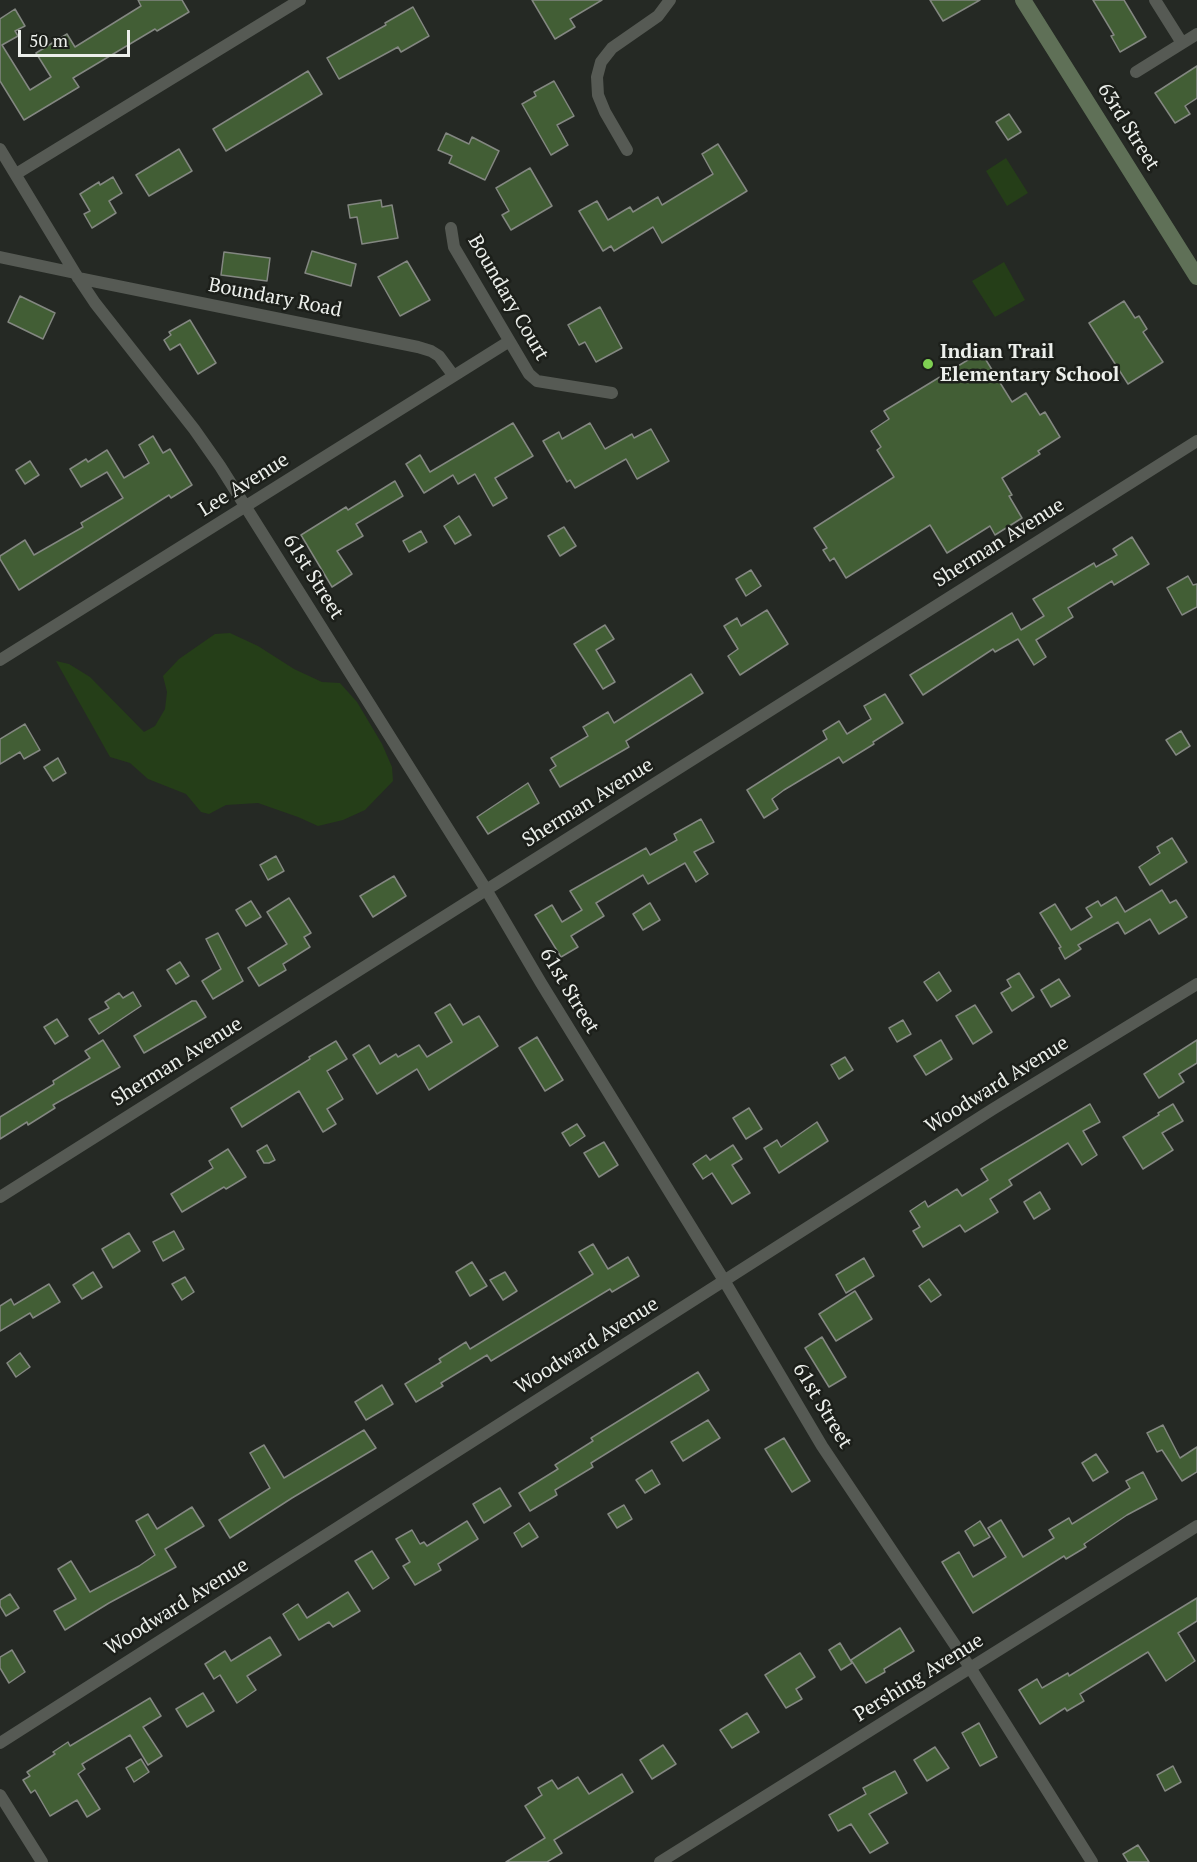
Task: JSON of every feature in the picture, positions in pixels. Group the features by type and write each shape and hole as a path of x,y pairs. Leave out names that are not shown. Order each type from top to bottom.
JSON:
{"main road":[{"name":"63rd Street","path":"1023,0 1197,277"}],"street":[{"path":"16,174 300,0"},
{"path":"627,150 598,95 597,77 601,62 612,48 658,16 670,0"},
{"path":"1155,0 1182,43"},
{"path":"1136,72 1197,34"},
{"name":"61st Street","path":"0,149 76,276 194,429 246,507 487,891 822,1446 970,1669 1092,1862"},
{"name":"Boundary Court","path":"451,228 454,247 508,342 529,374 537,381 612,393"},
{"name":"Boundary Road","path":"0,257 76,276 418,347 439,356 453,375"},
{"name":"Lee Avenue","path":"0,660 508,342"},
{"name":"Sherman Avenue","path":"0,1197 1197,441"},
{"name":"Woodward Avenue","path":"0,1743 993,1109 1197,984"},
{"name":"Pershing Avenue","path":"660,1862 1197,1526"},
{"path":"0,1795 42,1862"}],"green space":[{"path":"1006,158 1028,193 1007,206 986,171"},
{"path":"1004,262 1025,300 995,317 972,281"},
{"path":"230,633 322,682 340,683 357,702 382,744 392,767 393,781 365,810 343,820 318,826 258,803 226,805 209,814 201,812 186,794 148,779 130,763 110,757 56,661 69,664 90,677 144,732 155,726 165,709 167,692 163,676 179,659 215,634"}],"building":[{"path":"138,0 182,0 189,12 157,31 155,29 73,78 79,87 24,120 0,81 0,19 15,9 25,26 15,31 18,36 2,45 30,90 51,77 36,53 67,34 75,47 141,6"},
{"path":"532,0 602,0 570,19 575,27 555,39"},
{"path":"930,0 980,0 943,21"},
{"path":"1093,0 1124,0 1146,37 1120,52 1111,36 1114,35"},
{"path":"413,7 429,36 401,52 398,47 339,79 327,58"},
{"path":"1197,66 1197,98 1185,106 1190,114 1175,123 1155,93"},
{"path":"308,71 322,94 226,151 213,129"},
{"path":"554,81 574,116 557,125 568,145 551,155 522,104 536,96 534,92"},
{"path":"1009,114 1021,132 1008,140 996,122"},
{"path":"446,133 469,144 472,137 499,151 485,180 449,163 452,156 438,150"},
{"path":"718,144 747,191 662,243 653,227 614,251 611,246 603,251 579,211 597,201 608,220 630,207 633,212 658,197 662,205 713,174 702,154"},
{"path":"179,149 192,171 149,196 136,175"},
{"path":"530,168 552,206 511,230 502,215 509,211 496,188"},
{"path":"113,177 122,193 109,201 116,213 92,228 84,214 90,211 80,194 99,182 100,185"},
{"path":"381,200 382,207 392,205 398,238 362,244 357,217 350,218 348,205"},
{"path":"312,251 356,264 351,286 305,273"},
{"path":"224,252 270,258 267,281 221,275"},
{"path":"407,261 430,300 400,316 378,277"},
{"path":"20,296 55,313 43,339 8,322"},
{"path":"1124,301 1135,318 1139,316 1147,329 1143,332 1163,362 1128,384 1089,323"},
{"path":"600,307 622,348 596,362 585,342 579,345 568,325"},
{"path":"190,320 216,363 198,374 180,344 170,350 164,340 171,335 169,332"},
{"path":"981,352 1012,402 1026,393 1040,415 1045,412 1060,437 1038,451 1040,454 1002,478 1022,518 995,535 990,526 947,553 930,525 846,578 834,558 830,561 823,550 827,548 814,528 894,477 877,450 881,447 871,431 889,419 884,411"},
{"path":"513,423 533,456 495,478 507,498 493,506 475,474 458,484 453,475 424,493 406,464 420,455 430,472"},
{"path":"590,423 605,449 632,434 634,438 651,429 669,461 637,479 626,459 575,488 570,480 567,482 543,441 559,432 562,439"},
{"path":"153,436 163,453 170,449 192,485 171,498 169,495 19,590 0,556 25,540 34,555 83,527 81,523 123,498 107,472 81,487 70,469 86,459 88,462 107,450 124,478 149,463 139,445"},
{"path":"30,461 39,475 25,484 16,470"},
{"path":"395,481 403,496 356,524 363,536 337,551 352,574 332,587 301,535 346,507 348,510"},
{"path":"459,516 471,535 455,544 444,526"},
{"path":"564,527 576,546 560,556 548,536"},
{"path":"421,531 427,542 409,552 403,541"},
{"path":"1132,537 1149,564 1114,585 1112,581 1068,608 1073,617 1036,640 1046,657 1034,665 1018,639 995,652 993,649 923,695 910,675 1012,613 1021,630 1044,616 1033,599 1094,563 1096,567 1117,555 1113,549"},
{"path":"751,570 761,586 746,596 736,579"},
{"path":"1188,576 1193,585 1197,584 1197,607 1182,615 1167,588"},
{"path":"767,610 788,644 740,675 728,656 738,649 724,626 737,618 741,626"},
{"path":"605,625 614,639 596,650 615,682 603,689 574,644"},
{"path":"691,674 703,693 626,741 629,747 560,787 550,770 556,766 551,758 588,736 583,727 608,712 614,723"},
{"path":"885,694 903,723 843,763 839,757 784,790 772,799 778,809 764,818 747,790 827,739 823,731 839,721 847,734 871,719 864,706"},
{"path":"25,724 40,750 24,759 20,752 0,764 0,739"},
{"path":"1181,731 1190,746 1176,755 1166,740"},
{"path":"58,758 66,773 53,781 44,767"},
{"path":"528,783 539,803 488,834 477,817"},
{"path":"701,819 714,842 694,852 708,874 696,882 685,863 648,884 643,875 596,903 604,916 571,936 578,947 561,957 535,915 552,905 562,922 582,910 570,891 646,848 650,855 677,840 674,834"},
{"path":"1172,838 1187,862 1150,885 1139,867 1160,853 1157,847"},
{"path":"276,856 284,871 268,880 260,865"},
{"path":"394,876 406,896 373,917 360,896"},
{"path":"1162,890 1170,903 1176,900 1187,917 1159,934 1150,919 1125,934 1118,922 1078,945 1081,949 1065,959 1059,948 1061,947 1040,913 1055,904 1071,930 1092,917 1086,908 1098,901 1101,906 1116,897 1125,912"},
{"path":"289,898 311,933 304,937 310,947 283,964 286,970 259,986 248,968 287,944 267,912"},
{"path":"251,901 261,917 246,926 236,910"},
{"path":"650,903 660,920 643,930 633,914"},
{"path":"218,933 243,981 213,999 202,981 221,969 206,939"},
{"path":"180,962 189,976 176,984 167,970"},
{"path":"939,972 951,991 937,1001 924,982"},
{"path":"1019,973 1034,997 1012,1011 1001,993 1011,987 1007,980"},
{"path":"1059,979 1070,996 1051,1007 1041,990"},
{"path":"133,992 141,1006 99,1034 89,1019 109,1008 105,1002 119,993 123,998"},
{"path":"192,1001 196,1001 206,1017 144,1053 134,1036"},
{"path":"450,1004 463,1025 479,1016 498,1046 429,1090 417,1069 377,1094 353,1055 369,1045 380,1064 396,1054 398,1057 419,1045 427,1057 452,1042 435,1013"},
{"path":"975,1005 992,1032 973,1044 956,1016"},
{"path":"57,1019 68,1036 55,1044 44,1027"},
{"path":"903,1020 911,1034 897,1042 889,1028"},
{"path":"537,1037 563,1080 545,1091 519,1048"},
{"path":"103,1040 120,1067 53,1105 55,1108 28,1125 27,1122 0,1139 0,1117 54,1084 53,1081 90,1058 85,1051"},
{"path":"941,1040 952,1059 926,1075 914,1056"},
{"path":"1197,1040 1197,1063 1179,1074 1184,1082 1159,1098 1144,1074"},
{"path":"336,1041 347,1059 327,1071 343,1099 327,1109 336,1124 323,1132 299,1091 242,1127 231,1108"},
{"path":"845,1057 853,1070 839,1079 831,1065"},
{"path":"1090,1104 1100,1122 1083,1131 1097,1155 1082,1165 1068,1143 1009,1180 1012,1185 990,1199 998,1212 965,1232 960,1225 923,1247 913,1231 920,1227 910,1211 925,1201 928,1207 957,1189 962,1196 988,1180 981,1169"},
{"path":"1173,1104 1183,1121 1162,1133 1173,1150 1143,1169 1123,1137"},
{"path":"749,1108 762,1129 746,1139 733,1118"},
{"path":"817,1122 828,1141 779,1173 764,1148 777,1140 781,1147"},
{"path":"577,1124 585,1136 570,1146 562,1133"},
{"path":"604,1142 618,1165 599,1177 584,1153"},
{"path":"267,1145 275,1160 264,1163 257,1151"},
{"path":"733,1145 742,1159 732,1165 750,1193 732,1204 712,1173 703,1179 693,1164 706,1155 710,1160"},
{"path":"228,1149 246,1177 182,1212 171,1194 213,1168 209,1161"},
{"path":"1040,1192 1050,1209 1034,1219 1024,1202"},
{"path":"174,1231 184,1249 163,1261 153,1242"},
{"path":"129,1233 140,1251 113,1268 102,1249"},
{"path":"593,1244 608,1269 628,1257 639,1276 612,1292 610,1289 491,1361 487,1355 441,1383 443,1386 416,1402 405,1384 441,1362 439,1359 466,1342 470,1349 593,1274 579,1252"},
{"path":"864,1258 874,1276 846,1293 836,1275"},
{"path":"472,1262 487,1286 470,1296 456,1272"},
{"path":"93,1272 102,1287 82,1299 73,1285"},
{"path":"505,1272 517,1291 503,1300 490,1280"},
{"path":"185,1277 194,1292 182,1300 172,1284"},
{"path":"929,1279 941,1295 931,1302 919,1286"},
{"path":"49,1284 60,1302 33,1318 30,1313 0,1331 0,1306 11,1299 14,1305"},
{"path":"855,1291 872,1319 836,1341 819,1314"},
{"path":"822,1337 846,1377 829,1387 805,1348"},
{"path":"20,1353 30,1367 16,1377 7,1363"},
{"path":"698,1372 709,1390 591,1463 593,1467 555,1490 557,1495 530,1511 519,1493 558,1469 555,1465 593,1441 591,1438"},
{"path":"382,1385 393,1404 366,1420 355,1402"},
{"path":"708,1420 720,1438 683,1461 671,1442"},
{"path":"1163,1425 1180,1458 1197,1447 1197,1472 1182,1481 1162,1450 1157,1452 1147,1433"},
{"path":"364,1430 376,1448 230,1538 219,1520 270,1488 250,1453 264,1445 284,1478"},
{"path":"784,1438 810,1481 792,1492 765,1449"},
{"path":"1096,1454 1108,1472 1093,1481 1082,1463"},
{"path":"652,1470 660,1484 645,1493 636,1480"},
{"path":"1143,1472 1157,1499 1127,1515 1084,1544 1086,1547 1066,1559 1064,1556 973,1613 942,1562 959,1552 973,1577 1006,1557 988,1528 1001,1520 1023,1557 1054,1538 1049,1530 1069,1518 1072,1524 1130,1488 1126,1481"},
{"path":"500,1488 511,1506 484,1523 473,1504"},
{"path":"624,1505 632,1519 617,1528 608,1514"},
{"path":"192,1507 204,1526 165,1549 176,1567 65,1630 54,1611 76,1599 58,1569 71,1561 90,1592 155,1555 136,1521 148,1514 157,1529"},
{"path":"467,1521 478,1539 438,1564 441,1570 415,1585 403,1566 410,1562 396,1539 412,1530 420,1544 424,1542 427,1546"},
{"path":"980,1521 990,1537 974,1546 965,1531"},
{"path":"529,1523 538,1537 522,1547 514,1533"},
{"path":"372,1551 389,1578 373,1589 355,1561"},
{"path":"348,1592 360,1611 333,1627 329,1622 299,1640 283,1614 298,1604 307,1618"},
{"path":"10,1594 19,1608 6,1616 0,1606 0,1600"},
{"path":"1197,1598 1197,1621 1178,1633 1195,1661 1166,1681 1148,1652 1080,1694 1084,1701 1067,1711 1065,1708 1040,1724 1019,1690 1037,1679 1042,1688 1068,1673 1069,1676"},
{"path":"900,1628 914,1651 866,1683 851,1660"},
{"path":"270,1637 281,1655 247,1676 256,1690 237,1703 220,1675 214,1679 205,1664 225,1651 231,1661"},
{"path":"840,1643 852,1663 841,1670 829,1650"},
{"path":"12,1650 25,1672 9,1683 0,1668 0,1657"},
{"path":"800,1653 815,1677 796,1689 802,1699 786,1708 765,1675"},
{"path":"203,1693 214,1711 187,1727 176,1709"},
{"path":"150,1698 161,1716 143,1727 162,1756 148,1765 130,1735 82,1764 85,1769 78,1774 100,1809 87,1817 77,1800 50,1816 35,1790 31,1793 23,1780 30,1776 27,1772 55,1754 53,1752 68,1742 70,1746"},
{"path":"747,1713 759,1732 732,1748 720,1730"},
{"path":"979,1723 997,1757 980,1766 962,1733"},
{"path":"663,1745 676,1764 652,1779 640,1760"},
{"path":"935,1747 949,1768 927,1781 914,1760"},
{"path":"141,1759 149,1772 134,1782 126,1768"},
{"path":"1173,1766 1181,1782 1165,1791 1157,1775"},
{"path":"895,1771 907,1793 869,1814 888,1843 870,1853 851,1824 838,1831 829,1815 866,1794 863,1788"},
{"path":"622,1774 633,1792 554,1840 562,1853 547,1862 506,1862 545,1838 525,1806 542,1795 538,1788 552,1780 558,1789 578,1777 589,1794"},
{"path":"1138,1845 1149,1862 1128,1862 1123,1854"}],"place":[{"name":"Indian Trail Elementary School","path":"928,364"}]}
